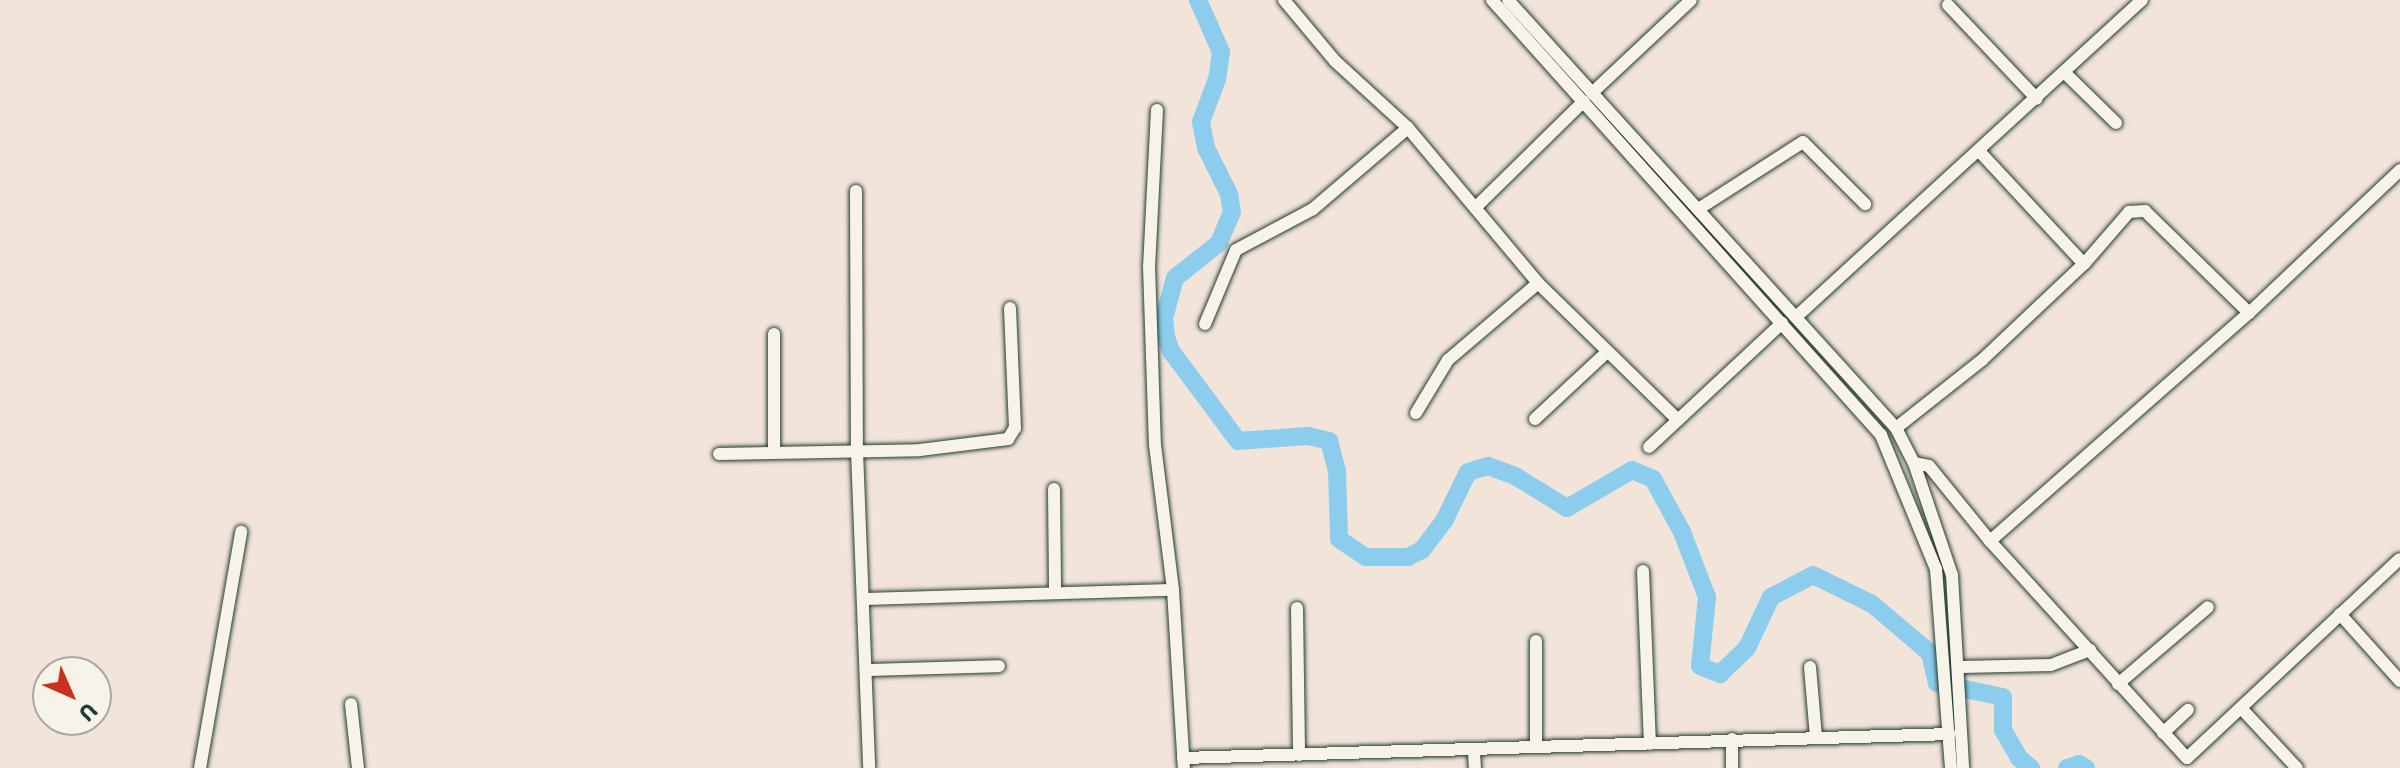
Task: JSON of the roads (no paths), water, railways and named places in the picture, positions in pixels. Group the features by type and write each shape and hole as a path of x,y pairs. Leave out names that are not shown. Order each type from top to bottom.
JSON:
{"street":[{"path":"1284,0 1335,61 1408,128 1538,283 1606,353 1678,420"},
{"path":"1492,0 1700,208 1896,428 1914,463 1949,562 1961,673 1953,699 1951,768"},
{"path":"1508,0 1890,450 1936,569 1945,678 1953,699 1963,768"},
{"path":"1476,207 1691,0"},
{"path":"1796,317 2066,74 2142,0"},
{"path":"1948,5 2037,99"},
{"path":"2066,74 2116,123"},
{"path":"1157,110 1149,266 1155,445 1173,590 1184,763 1732,739 1950,734"},
{"path":"1205,324 1236,250 1313,209 1408,128"},
{"path":"1700,208 1803,142 1865,204"},
{"path":"1979,151 2084,264"},
{"path":"1990,541 2249,313 2400,170"},
{"path":"856,191 857,451 869,768"},
{"path":"1896,428 1972,369 2084,264 2129,212 2141,209 2249,313"},
{"path":"1416,413 1448,360 1538,283"},
{"path":"719,454 920,450 1011,437 1010,308"},
{"path":"1649,447 1782,323"},
{"path":"774,334 774,453"},
{"path":"1535,419 1606,353"},
{"path":"1914,463 1929,466 1990,541 2163,733 2190,758 2400,559"},
{"path":"1054,489 1055,593"},
{"path":"200,768 241,532"},
{"path":"1643,571 1650,744"},
{"path":"863,599 1173,590"},
{"path":"2118,684 2208,607"},
{"path":"1297,608 1304,759"},
{"path":"2340,614 2400,681"},
{"path":"1942,630 1957,627"},
{"path":"1536,641 1536,747"},
{"path":"1961,673 2051,665 2090,650"},
{"path":"867,670 999,666"},
{"path":"1810,667 1816,737"},
{"path":"351,704 358,768"},
{"path":"2241,708 2297,768"},
{"path":"2163,733 2188,710"},
{"path":"1732,739 1732,768"},
{"path":"1474,751 1475,768"},
{"path":"1430,752 1430,768"}],"waterway":[{"path":"1198,0 1221,52 1217,79 1201,122 1206,148 1229,194 1232,212 1219,243 1175,278 1164,318 1166,336 1171,351 1238,441 1308,436 1329,441 1337,470 1339,539 1366,557 1408,557 1422,550 1445,519 1468,472 1488,466 1515,476 1567,508 1632,470 1653,479 1682,532 1707,597 1700,666 1720,674 1747,648 1771,597 1813,575 1872,604 1930,653 1937,683 2003,697 2003,730 2019,758 2031,768"},
{"path":"2067,768 2079,764 2086,768"}]}
